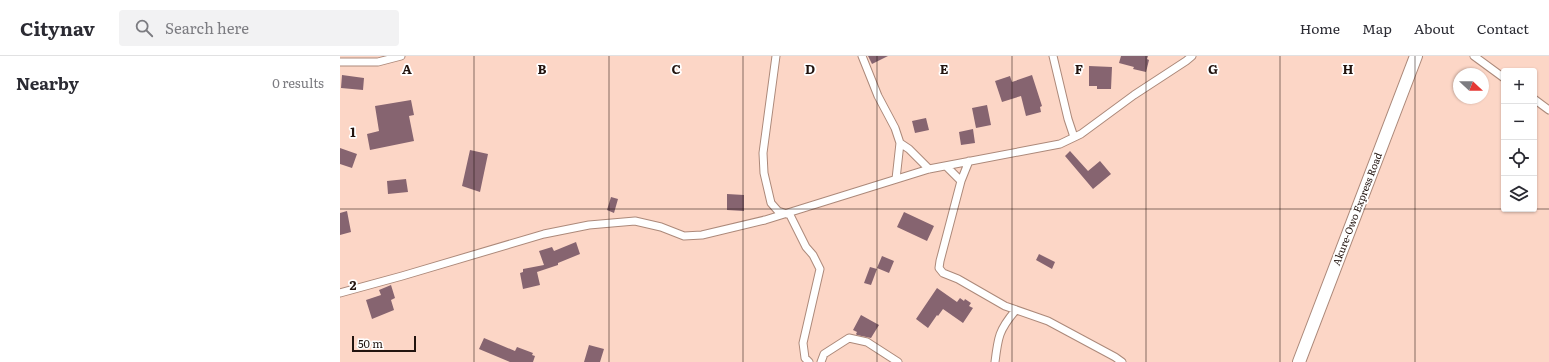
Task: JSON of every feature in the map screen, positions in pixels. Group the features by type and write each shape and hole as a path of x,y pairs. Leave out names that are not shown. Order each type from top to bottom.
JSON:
{"highway":[{"name":"Akure-Owo Express Road","path":"1299,362 1416,56"}],"street":[{"path":"340,62 378,62 401,56"},
{"path":"776,56 763,153 764,174 771,203 778,211 790,215 806,247 813,255 820,269 803,343 805,358 809,362"},
{"path":"862,56 878,96 895,128 900,143 896,179"},
{"path":"1052,56 1074,137"},
{"path":"340,293 544,234 589,225 635,221 660,227 684,236 702,235 786,214 929,168 1060,144 1081,134 1134,94 1192,56"},
{"path":"1474,56 1501,76"},
{"path":"1537,102 1549,110"},
{"path":"900,143 929,168"},
{"path":"969,161 961,181 939,268 943,273 958,279 1005,306 1015,311 1048,321 1122,362"},
{"path":"946,166 961,181"},
{"path":"995,362 999,336 1003,325 1015,311"},
{"path":"821,362 824,354 849,338 867,342 898,362"}],"building":[{"path":"868,56 888,56 872,64"},
{"path":"1121,56 1148,56 1147,59 1149,60 1146,72 1133,69 1134,67 1119,63"},
{"path":"1089,66 1112,67 1111,89 1097,89 1097,86 1089,86"},
{"path":"342,75 364,78 363,90 341,88"},
{"path":"1032,75 1042,106 1040,107 1041,112 1026,116 1021,96 1002,102 995,81 1010,76 1012,82"},
{"path":"411,100 414,115 409,116 414,141 370,150 367,134 379,131 375,106"},
{"path":"987,105 991,125 976,128 972,108"},
{"path":"926,118 929,130 915,133 912,121"},
{"path":"973,129 975,143 961,145 959,132"},
{"path":"340,148 357,154 352,168 340,164"},
{"path":"470,150 488,154 480,192 462,186"},
{"path":"1070,151 1088,171 1100,161 1111,174 1093,189 1065,156"},
{"path":"406,179 408,192 388,194 387,181"},
{"path":"727,194 744,195 744,211 727,210"},
{"path":"611,197 618,199 614,213 607,210"},
{"path":"347,211 351,232 340,235 340,213"},
{"path":"904,212 934,226 927,241 897,227"},
{"path":"576,242 580,254 558,263 558,265 537,272 540,285 523,289 520,273 523,272 523,269 544,265 539,251 552,247 554,251"},
{"path":"1039,254 1055,262 1052,269 1036,260"},
{"path":"882,256 894,261 889,273 877,268"},
{"path":"870,267 877,269 871,285 864,283"},
{"path":"391,285 395,298 391,300 394,310 372,319 366,300 381,295 379,290"},
{"path":"937,288 957,302 960,298 971,303 969,306 973,308 963,323 943,309 928,328 916,319"},
{"path":"861,315 879,325 871,338 857,335 857,332 853,330"},
{"path":"484,338 515,351 517,347 533,353 532,355 535,356 533,362 510,362 479,349"},
{"path":"589,345 604,349 600,362 584,362"}]}
